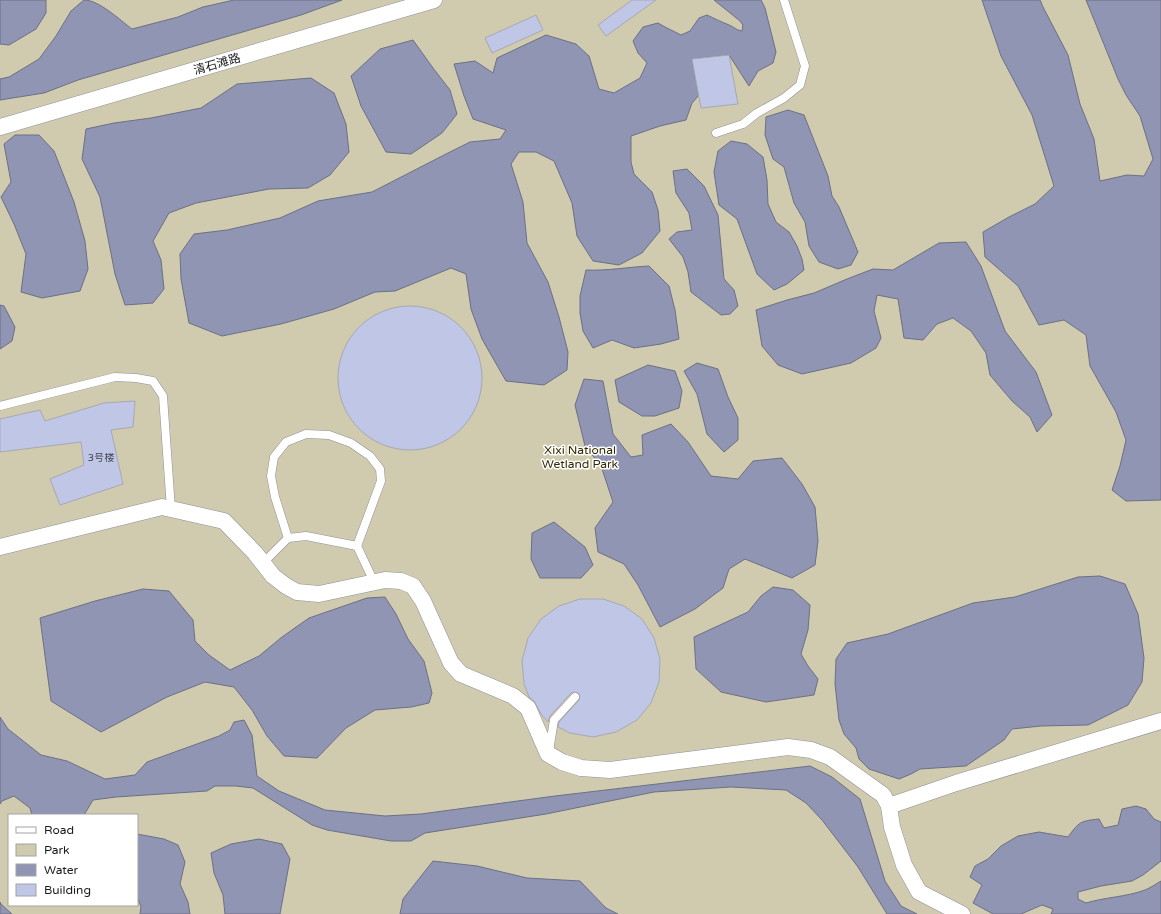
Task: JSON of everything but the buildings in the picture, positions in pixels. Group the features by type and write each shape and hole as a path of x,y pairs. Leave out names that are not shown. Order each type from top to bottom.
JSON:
{"street":[{"name":"清石滩路","path":"0,127 434,0"},
{"path":"0,547 162,507 224,521 273,576 297,592 319,594 385,580 401,581 413,586 423,601 451,663 461,674 513,696 528,708 548,754 562,762 581,768 610,770 788,747 811,750 830,757 883,795 889,806 892,827 904,866 919,892 962,914"},
{"path":"889,806 956,783 1161,721"}],"lane":[{"path":"716,133 743,124 757,113 784,98 800,84 805,66 784,0"},
{"path":"0,406 115,377 136,378 153,381 163,396 171,509"},
{"path":"288,538 275,497 271,476 274,458 286,442 306,434 328,435 351,443 370,456 380,469 381,481 357,546 374,582"},
{"path":"263,563 288,538 306,536 357,546"},
{"path":"548,754 554,720 575,697"}],"green space":[{"name":"Xixi National Wetland Park","path":"0,0 1161,0 1161,914 0,914"}],"water":[{"path":"0,0 46,0 46,13 36,29 9,45 0,44"},
{"path":"84,0 96,3 103,7 132,29 178,17 203,7 234,0 342,0 301,15 78,80 44,93 0,100 0,79 9,77 39,59 56,36 71,11"},
{"path":"714,0 761,0 765,8 776,52 773,63 758,71 749,86 729,55 692,59 699,95 692,103 686,120 660,126 631,136 631,162 634,174 652,192 658,210 660,231 642,253 619,265 593,261 577,236 572,203 554,161 536,152 519,152 511,164 523,202 527,243 548,282 568,352 567,370 544,385 506,381 482,339 471,309 466,274 451,268 395,291 375,292 334,309 281,324 222,336 189,323 181,279 180,254 194,234 227,230 280,218 318,201 372,192 470,142 500,139 506,130 473,119 454,64 475,61 493,73 497,58 546,35 576,44 589,56 599,89 614,93 640,78 647,63 638,53 633,41 643,27 658,23 681,35 690,31 699,18 707,15 742,31 743,25 740,21"},
{"path":"982,0 1040,0 1068,55 1080,104 1094,139 1100,181 1127,175 1144,176 1153,159 1140,116 1126,95 1118,79 1086,0 1161,0 1161,500 1126,501 1112,490 1120,466 1126,440 1116,412 1090,366 1086,335 1064,320 1039,325 1018,286 985,257 983,232 1035,204 1054,186 1032,115 1001,56"},
{"path":"413,40 450,90 457,114 442,133 411,154 386,152 361,106 351,76 380,49"},
{"path":"311,78 334,93 346,124 349,152 330,175 308,188 269,189 196,203 169,213 153,241 161,260 164,289 153,303 125,305 115,274 100,197 82,159 86,129 201,108 237,84"},
{"path":"788,110 804,115 828,176 832,196 839,207 858,252 851,265 838,269 819,262 809,246 805,222 794,203 784,167 773,159 765,135 766,117"},
{"path":"15,135 39,135 54,151 74,202 85,241 88,269 80,291 42,298 21,292 26,254 1,197 11,182 4,144"},
{"path":"731,141 747,144 763,157 767,180 768,204 776,222 789,232 802,259 804,270 787,284 774,290 757,274 737,219 719,205 714,172 718,151"},
{"path":"687,169 704,186 718,215 724,279 734,290 738,306 730,314 721,315 691,292 688,272 683,257 669,239 677,232 692,230 689,213 676,193 673,171"},
{"path":"966,242 981,266 1005,331 1036,372 1052,415 1037,432 1030,417 1012,401 990,375 986,353 971,331 953,318 937,324 923,340 904,338 898,299 877,295 874,311 881,338 876,348 851,363 802,374 778,365 762,346 756,310 814,293 873,269 893,270 939,243"},
{"path":"649,266 669,286 675,310 679,339 661,344 634,348 612,340 593,348 583,331 580,313 580,296 586,270"},
{"path":"0,305 4,306 15,327 12,341 0,349"},
{"path":"697,363 718,369 728,397 738,418 738,440 724,452 707,434 697,394 684,371"},
{"path":"648,365 675,371 682,391 679,408 655,416 642,416 619,402 615,380"},
{"path":"584,379 603,381 613,434 631,457 643,455 642,435 671,424 688,442 711,476 738,479 753,461 782,458 802,484 815,507 818,541 815,565 792,578 745,559 729,569 723,588 695,609 660,627 638,585 624,564 598,552 595,528 613,502 601,466 585,446 575,405"},
{"path":"554,522 585,547 593,565 581,578 540,578 531,559 532,533"},
{"path":"1100,576 1125,584 1138,614 1144,658 1142,682 1128,705 1088,725 1041,726 1012,729 1004,740 966,766 920,769 899,779 869,769 859,759 856,748 844,734 839,720 835,684 836,659 847,643 888,634 973,603 1015,597 1078,577"},
{"path":"773,587 793,590 810,605 808,630 801,654 818,679 814,695 766,702 721,692 696,669 694,637 748,612 761,596"},
{"path":"143,589 169,591 193,620 195,641 209,655 230,670 259,656 282,637 309,618 367,598 385,597 396,614 408,639 424,661 432,693 429,703 411,707 375,710 346,728 317,758 284,756 267,736 252,710 234,687 205,682 167,697 101,732 51,701 40,618 95,601"},
{"path":"0,717 8,729 41,755 67,761 105,779 135,775 147,762 219,736 230,730 234,722 244,720 252,735 257,776 279,791 325,810 385,816 421,814 555,796 810,766 832,777 860,799 885,881 901,906 917,914 887,914 858,867 822,820 806,803 786,790 731,787 654,792 546,814 425,833 411,841 391,841 327,830 312,825 253,788 236,786 215,786 207,791 93,800 85,814 32,814 30,808 14,796 2,801 0,804"},
{"path":"1136,806 1146,809 1154,819 1161,822 1161,861 1143,875 1132,881 1101,886 1078,892 1078,899 1086,903 1131,894 1145,890 1161,881 1161,914 1051,914 1053,909 1042,905 1021,914 993,914 973,903 982,885 970,877 975,866 988,859 1001,846 1018,836 1039,832 1068,837 1080,823 1099,819 1104,828 1118,825 1122,809"},
{"path":"138,834 164,839 178,845 185,862 180,884 188,902 190,914 140,914 141,907 138,899"},
{"path":"259,839 282,844 290,859 280,914 225,914 223,895 214,873 211,853 231,844"},
{"path":"433,861 477,866 527,878 580,881 606,908 618,914 400,914 403,899"},
{"path":"0,902 1,904 12,914 0,914"}]}
